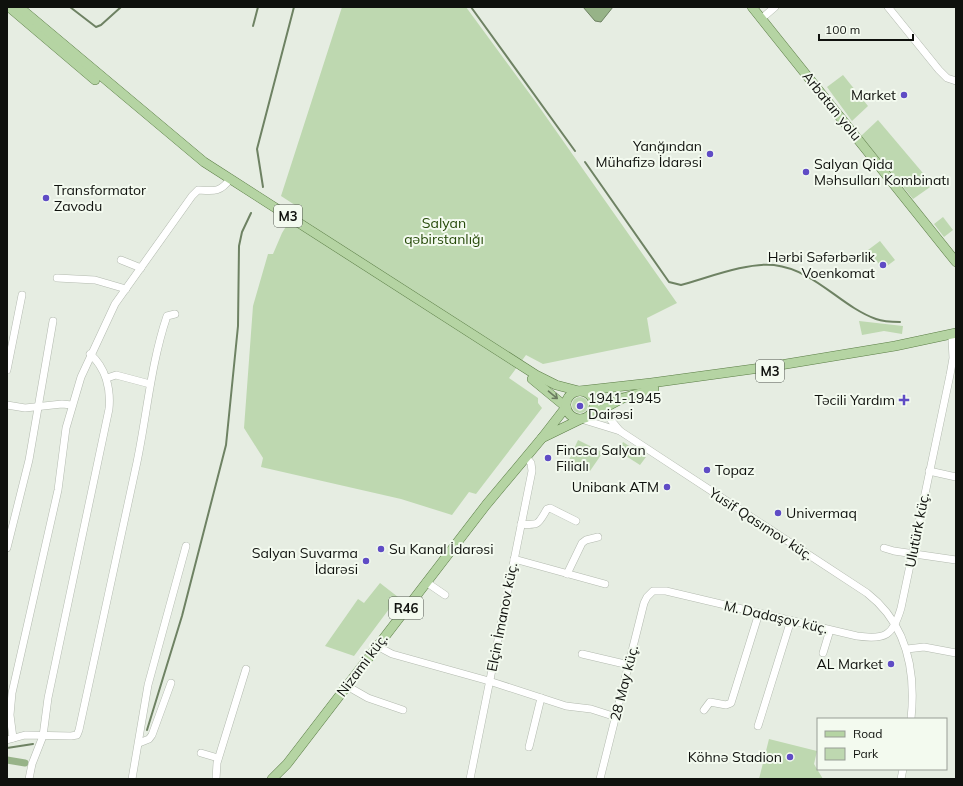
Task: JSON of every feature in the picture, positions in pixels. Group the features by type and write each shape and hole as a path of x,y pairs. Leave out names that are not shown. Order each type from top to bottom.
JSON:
{"main road":[{"path":"9,7 185,155 228,181 534,380 566,406 569,415 585,418"},
{"name":"M3","path":"19,7 173,138 228,181 536,375 556,385 579,391"},
{"name":"Arbatan yolu","path":"752,7 956,262"},
{"path":"566,406 571,395 579,391 651,384 954,337"},
{"name":"M3","path":"585,418 628,395 648,390 880,354 954,337"},
{"path":"542,438 585,418 594,408 591,396 579,391"},
{"name":"Nizami küç.","path":"272,779 287,764 426,582 566,406"}],"street":[{"path":"761,19 775,7"},
{"path":"888,7 939,70 947,78 956,80"},
{"path":"176,314 167,316 150,384 137,461 108,588 80,730 77,735 71,736 25,735 10,739 12,693 56,497 65,436 72,405 90,354 116,304 196,191 214,191 223,188 228,181"},
{"path":"121,260 141,268"},
{"path":"57,278 95,280 126,289"},
{"path":"7,370 22,295"},
{"path":"7,548 28,460 53,322"},
{"name":"Ulutürk küç.","path":"896,625 902,608 952,366 954,337"},
{"path":"30,779 32,764 43,736 48,698 109,409 106,378 97,361 90,354"},
{"path":"106,378 116,376 150,384"},
{"path":"591,396 620,431"},
{"path":"7,405 25,408 62,404 72,405"},
{"path":"585,418 620,431"},
{"name":"Yusif Qasımov küç.","path":"620,431 867,593 882,606 896,625"},
{"name":"Elçin İmanov küç.","path":"470,779 532,467 526,457"},
{"path":"929,472 956,477"},
{"path":"520,524 535,525 539,523 547,509 550,508 576,521"},
{"path":"567,574 582,543 586,540 598,537"},
{"path":"132,779 148,685 186,546"},
{"path":"884,548 956,560"},
{"path":"514,559 605,584"},
{"path":"426,582 444,595"},
{"name":"M. Dadaşov küç.","path":"653,591 666,591 857,636 876,638 890,632 896,625"},
{"name":"28 May küç.","path":"600,779 644,604 647,597 653,591"},
{"path":"704,710 710,702 726,704 731,703 759,613"},
{"path":"758,726 791,620"},
{"path":"896,625 907,649 913,693 911,718"},
{"path":"823,653 830,630"},
{"path":"377,646 392,654 490,681 566,706 598,711 616,717"},
{"path":"907,649 924,647 956,653"},
{"path":"582,654 629,665"},
{"path":"216,779 218,758 246,669"},
{"path":"139,743 149,739 152,735 171,683"},
{"path":"347,686 368,698 403,710"},
{"path":"529,747 541,698"},
{"path":"201,753 218,758"}],"green space":[{"name":"Salyan qəbirstanlığı","path":"342,7 466,7 535,101 677,303 647,318 651,342 543,364 526,355 509,378 538,398 538,403 542,408 476,494 469,492 452,515 401,499 261,467 263,458 244,428 253,306 268,254 273,254 282,233 298,207 281,196"},
{"path":"843,75 868,106 852,121 827,87"},
{"path":"878,120 933,185 913,199 861,136"},
{"path":"943,217 953,230 944,237 934,224"},
{"path":"880,241 895,260 883,269 868,250"},
{"path":"859,321 903,326 902,334 884,331 862,335"},
{"path":"625,392 604,403 602,394"},
{"path":"577,397 583,397 588,402 586,411 583,413 577,413 572,408 572,402"},
{"path":"578,440 600,451 601,455 590,471 569,460"},
{"path":"623,442 646,457 640,465 618,451"},
{"path":"380,583 398,597 354,656 325,646 358,599 364,603"},
{"name":"Köhnə Stadion","path":"769,739 817,751 814,764 823,779 759,779"}],"shaded area":[{"path":"583,7 613,7 601,22 595,21"}],"waterway":[{"path":"70,7 96,27 101,25 121,7"},
{"path":"253,26 258,7"},
{"path":"263,187 257,149 294,7"},
{"path":"471,7 575,151"},
{"path":"585,162 669,282 681,285 740,268 774,265 789,268 802,274 815,281 851,306 876,319 882,321 900,322"},
{"path":"147,730 182,616 226,445 238,326 239,246 242,232 251,213"},
{"path":"7,748 33,744"},
{"path":"7,760 25,763"}],"place":[{"name":"Market","path":"904,95"},
{"name":"Yanğından Mühafizə İdarəsi","path":"710,154"},
{"name":"Salyan Qida Məhsulları Kombinatı","path":"806,172"},
{"name":"Transformator Zavodu","path":"46,198"},
{"name":"Hərbi Səfərbərlik Voenkomat","path":"883,265"},
{"name":"Təcili Yardım","path":"904,400"},
{"name":"1941-1945 Dairəsi","path":"580,406"},
{"name":"Fincsa Salyan Filialı","path":"548,458"},
{"name":"Topaz","path":"707,470"},
{"name":"Unibank ATM","path":"667,487"},
{"name":"Univermaq","path":"778,513"},
{"name":"Su Kanal İdarəsi","path":"381,549"},
{"name":"Salyan Suvarma İdarəsi","path":"366,561"},
{"name":"AL Market","path":"891,664"},
{"name":"Köhnə Stadion","path":"790,757"}]}
